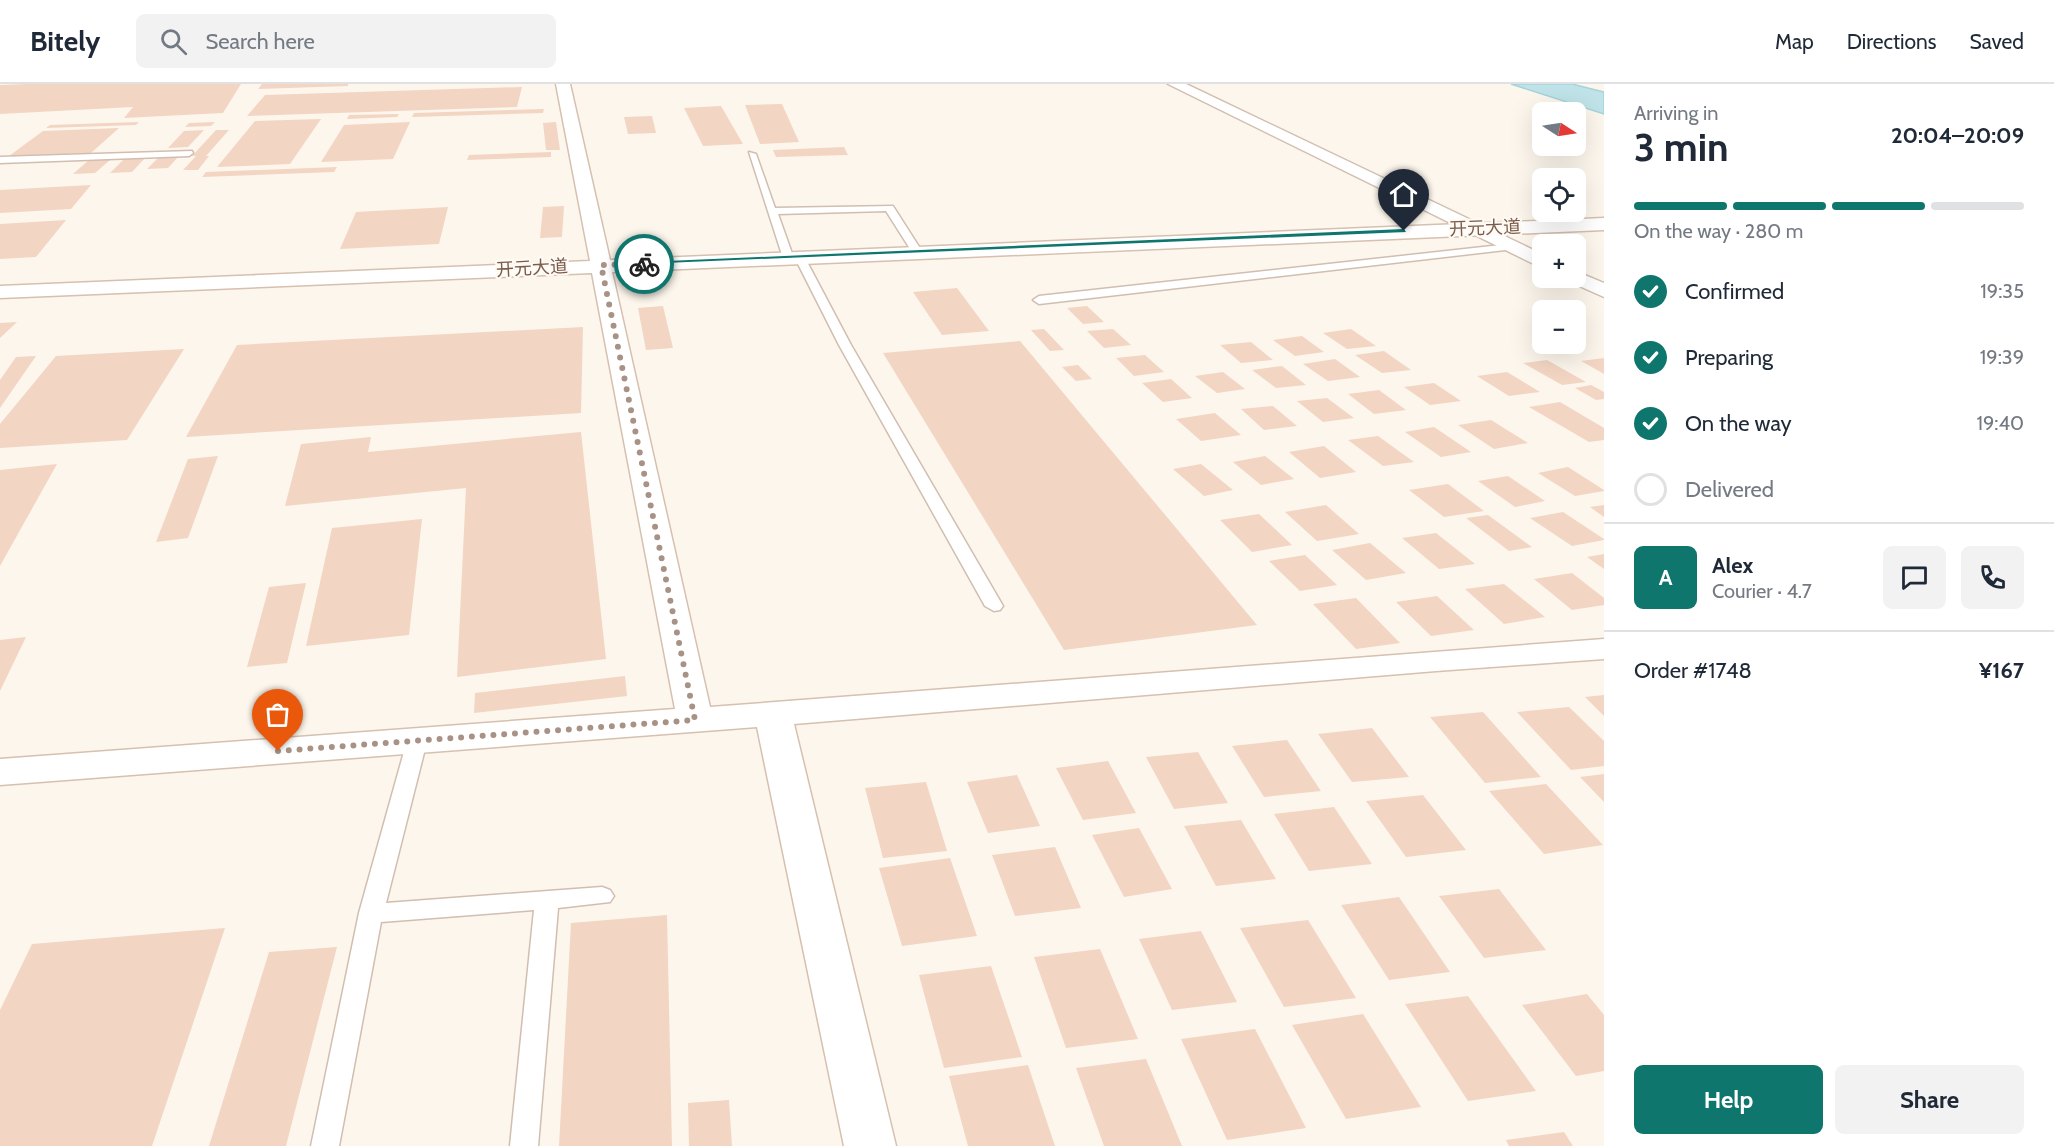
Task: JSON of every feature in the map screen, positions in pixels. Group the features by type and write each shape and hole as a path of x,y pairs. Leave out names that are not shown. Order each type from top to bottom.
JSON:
{"street":[{"path":"563,84 695,720"},
{"path":"1175,84 1532,257"},
{"name":"开元大道","path":"0,292 1604,224"},
{"path":"1586,283 1604,291"},
{"path":"0,772 773,714 1436,660 1604,649"},
{"path":"773,714 870,1146"}],"lane":[{"path":"0,160 189,153"},
{"path":"752,154 771,211 794,259 994,606"},
{"path":"771,211 889,208 918,253"},
{"path":"1039,300 1510,247"},
{"path":"325,1146 371,913 417,741"},
{"path":"371,913 602,896"},
{"path":"524,1146 547,900"}],"water":[{"path":"1511,84 1572,84 1604,92 1604,114 1586,108 1586,102 1567,102"}],"building":[{"path":"241,84 223,113 124,118 133,107 0,114 0,85"},
{"path":"262,84 348,84 348,86 258,89"},
{"path":"522,87 517,107 247,116 265,95"},
{"path":"782,104 799,142 760,144 745,105"},
{"path":"721,106 743,144 703,146 684,108"},
{"path":"544,109 543,113 412,117 414,113"},
{"path":"399,114 397,117 347,119 349,115"},
{"path":"652,116 656,133 628,134 624,117"},
{"path":"321,119 290,164 217,167 255,121"},
{"path":"139,122 136,125 46,128 50,125"},
{"path":"215,122 211,126 185,127 189,123"},
{"path":"410,122 393,159 321,162 344,125"},
{"path":"556,122 560,150 546,150 543,123"},
{"path":"119,128 91,153 9,156 43,131"},
{"path":"204,130 188,147 168,148 184,131"},
{"path":"216,130 229,130 206,156 209,156 198,170 183,170 196,156 192,156"},
{"path":"844,147 848,155 776,157 773,150"},
{"path":"551,152 551,157 467,160 469,155"},
{"path":"178,157 168,168 147,169 158,158"},
{"path":"145,158 132,172 110,173 124,159"},
{"path":"89,160 110,160 95,173 73,174"},
{"path":"337,167 334,172 202,177 206,172"},
{"path":"91,185 71,209 0,213 0,190"},
{"path":"564,206 562,237 540,238 543,207"},
{"path":"448,207 439,244 340,249 356,212"},
{"path":"66,220 36,257 0,259 0,224"},
{"path":"957,288 989,331 942,335 913,292"},
{"path":"663,306 673,348 646,350 638,308"},
{"path":"1087,306 1104,322 1083,324 1067,308"},
{"path":"17,322 0,338 0,323"},
{"path":"583,327 581,413 186,437 237,345"},
{"path":"1044,329 1064,350 1050,351 1031,330"},
{"path":"1113,329 1131,345 1104,348 1087,331"},
{"path":"1351,329 1376,346 1347,349 1323,333"},
{"path":"1302,336 1324,352 1295,356 1273,340"},
{"path":"1020,341 1257,625 1064,650 883,353"},
{"path":"1251,342 1273,360 1241,363 1220,345"},
{"path":"184,349 127,440 0,448 0,424 56,356"},
{"path":"1384,351 1411,370 1382,373 1355,355"},
{"path":"1145,355 1164,372 1134,376 1116,358"},
{"path":"36,356 0,408 0,380 16,357"},
{"path":"1604,358 1604,374 1581,361"},
{"path":"1335,359 1360,377 1328,381 1303,364"},
{"path":"1547,360 1586,382 1562,385 1523,363"},
{"path":"1078,365 1092,379 1076,381 1062,367"},
{"path":"1282,366 1306,385 1276,388 1252,370"},
{"path":"1223,372 1245,389 1217,393 1195,376"},
{"path":"1507,372 1540,392 1509,396 1477,376"},
{"path":"1171,379 1192,398 1163,402 1142,383"},
{"path":"1434,383 1461,401 1430,405 1404,387"},
{"path":"1591,385 1604,392 1604,399 1596,400 1575,388"},
{"path":"1379,390 1406,410 1374,414 1348,394"},
{"path":"1327,398 1354,418 1323,422 1297,401"},
{"path":"1560,402 1604,428 1604,440 1589,442 1529,407"},
{"path":"1273,406 1297,426 1264,430 1241,409"},
{"path":"1215,413 1241,435 1201,441 1176,419"},
{"path":"1491,420 1528,443 1494,449 1458,425"},
{"path":"1434,427 1471,452 1441,457 1405,432"},
{"path":"581,432 606,659 457,677 466,488 285,506 301,444 371,437 368,452"},
{"path":"1378,436 1414,462 1383,466 1348,440"},
{"path":"1324,446 1356,472 1320,478 1289,452"},
{"path":"218,456 188,538 156,542 188,459"},
{"path":"1265,456 1294,479 1261,485 1233,462"},
{"path":"57,464 0,566 0,470"},
{"path":"1201,464 1233,490 1204,496 1173,469"},
{"path":"1568,467 1604,491 1575,496 1538,473"},
{"path":"1508,476 1545,501 1515,507 1478,481"},
{"path":"1448,484 1484,511 1444,517 1409,490"},
{"path":"1326,505 1359,534 1317,541 1285,512"},
{"path":"1604,505 1604,517 1590,507"},
{"path":"1563,512 1604,540 1572,546 1530,518"},
{"path":"1259,514 1292,545 1252,552 1220,520"},
{"path":"1488,515 1532,547 1509,551 1466,518"},
{"path":"422,519 409,635 306,646 332,528"},
{"path":"1436,533 1475,564 1439,569 1402,538"},
{"path":"1370,543 1406,573 1366,580 1332,550"},
{"path":"1604,554 1604,569 1587,557"},
{"path":"1305,555 1337,585 1300,591 1269,561"},
{"path":"1572,573 1604,598 1604,605 1572,610 1534,579"},
{"path":"306,583 287,663 247,667 269,587"},
{"path":"1504,584 1545,617 1504,624 1465,589"},
{"path":"1437,596 1474,630 1431,636 1396,602"},
{"path":"1356,598 1400,643 1356,649 1313,604"},
{"path":"26,637 0,691 0,640"},
{"path":"625,676 627,696 474,713 475,693"},
{"path":"1604,695 1604,716 1585,697"},
{"path":"1569,707 1604,741 1604,766 1571,770 1517,712"},
{"path":"1483,712 1541,777 1485,783 1430,717"},
{"path":"1372,728 1409,777 1352,782 1318,734"},
{"path":"1287,740 1321,791 1264,797 1232,746"},
{"path":"1198,752 1228,803 1174,809 1146,757"},
{"path":"1108,761 1136,813 1083,820 1056,768"},
{"path":"1604,774 1604,802 1580,777"},
{"path":"1017,775 1040,826 988,833 967,782"},
{"path":"926,782 947,851 883,858 865,788"},
{"path":"1546,784 1603,845 1544,854 1489,791"},
{"path":"1423,795 1466,850 1406,857 1366,801"},
{"path":"1334,807 1372,864 1309,871 1274,814"},
{"path":"1241,820 1276,879 1216,886 1184,826"},
{"path":"1139,828 1172,889 1124,897 1092,835"},
{"path":"1055,847 1081,908 1015,916 992,855"},
{"path":"950,858 977,936 902,946 879,868"},
{"path":"1499,889 1546,950 1484,958 1439,896"},
{"path":"1399,897 1450,972 1389,980 1341,905"},
{"path":"667,915 672,1146 559,1146 571,923"},
{"path":"1308,920 1356,998 1284,1007 1240,928"},
{"path":"225,928 152,1146 0,1146 0,1010 32,944"},
{"path":"1201,931 1237,1002 1172,1010 1139,939"},
{"path":"337,947 286,1146 209,1146 269,952"},
{"path":"1100,949 1138,1039 1066,1048 1034,957"},
{"path":"991,966 1022,1057 944,1068 919,975"},
{"path":"1587,994 1604,1015 1604,1071 1576,1076 1522,1005"},
{"path":"1468,996 1536,1091 1468,1101 1405,1004"},
{"path":"1363,1014 1421,1107 1346,1119 1292,1025"},
{"path":"1255,1029 1306,1128 1227,1140 1181,1039"},
{"path":"1146,1059 1182,1146 1104,1146 1076,1068"},
{"path":"1028,1065 1055,1146 968,1146 949,1076"},
{"path":"729,1100 732,1146 689,1146 688,1103"},
{"path":"1564,1132 1573,1146 1509,1146 1506,1140"}],"way so far":[{"path":"278,751 695,720 601,265 644,264"}],"route":[{"path":"644,264 778,260 1404,231"}]}
